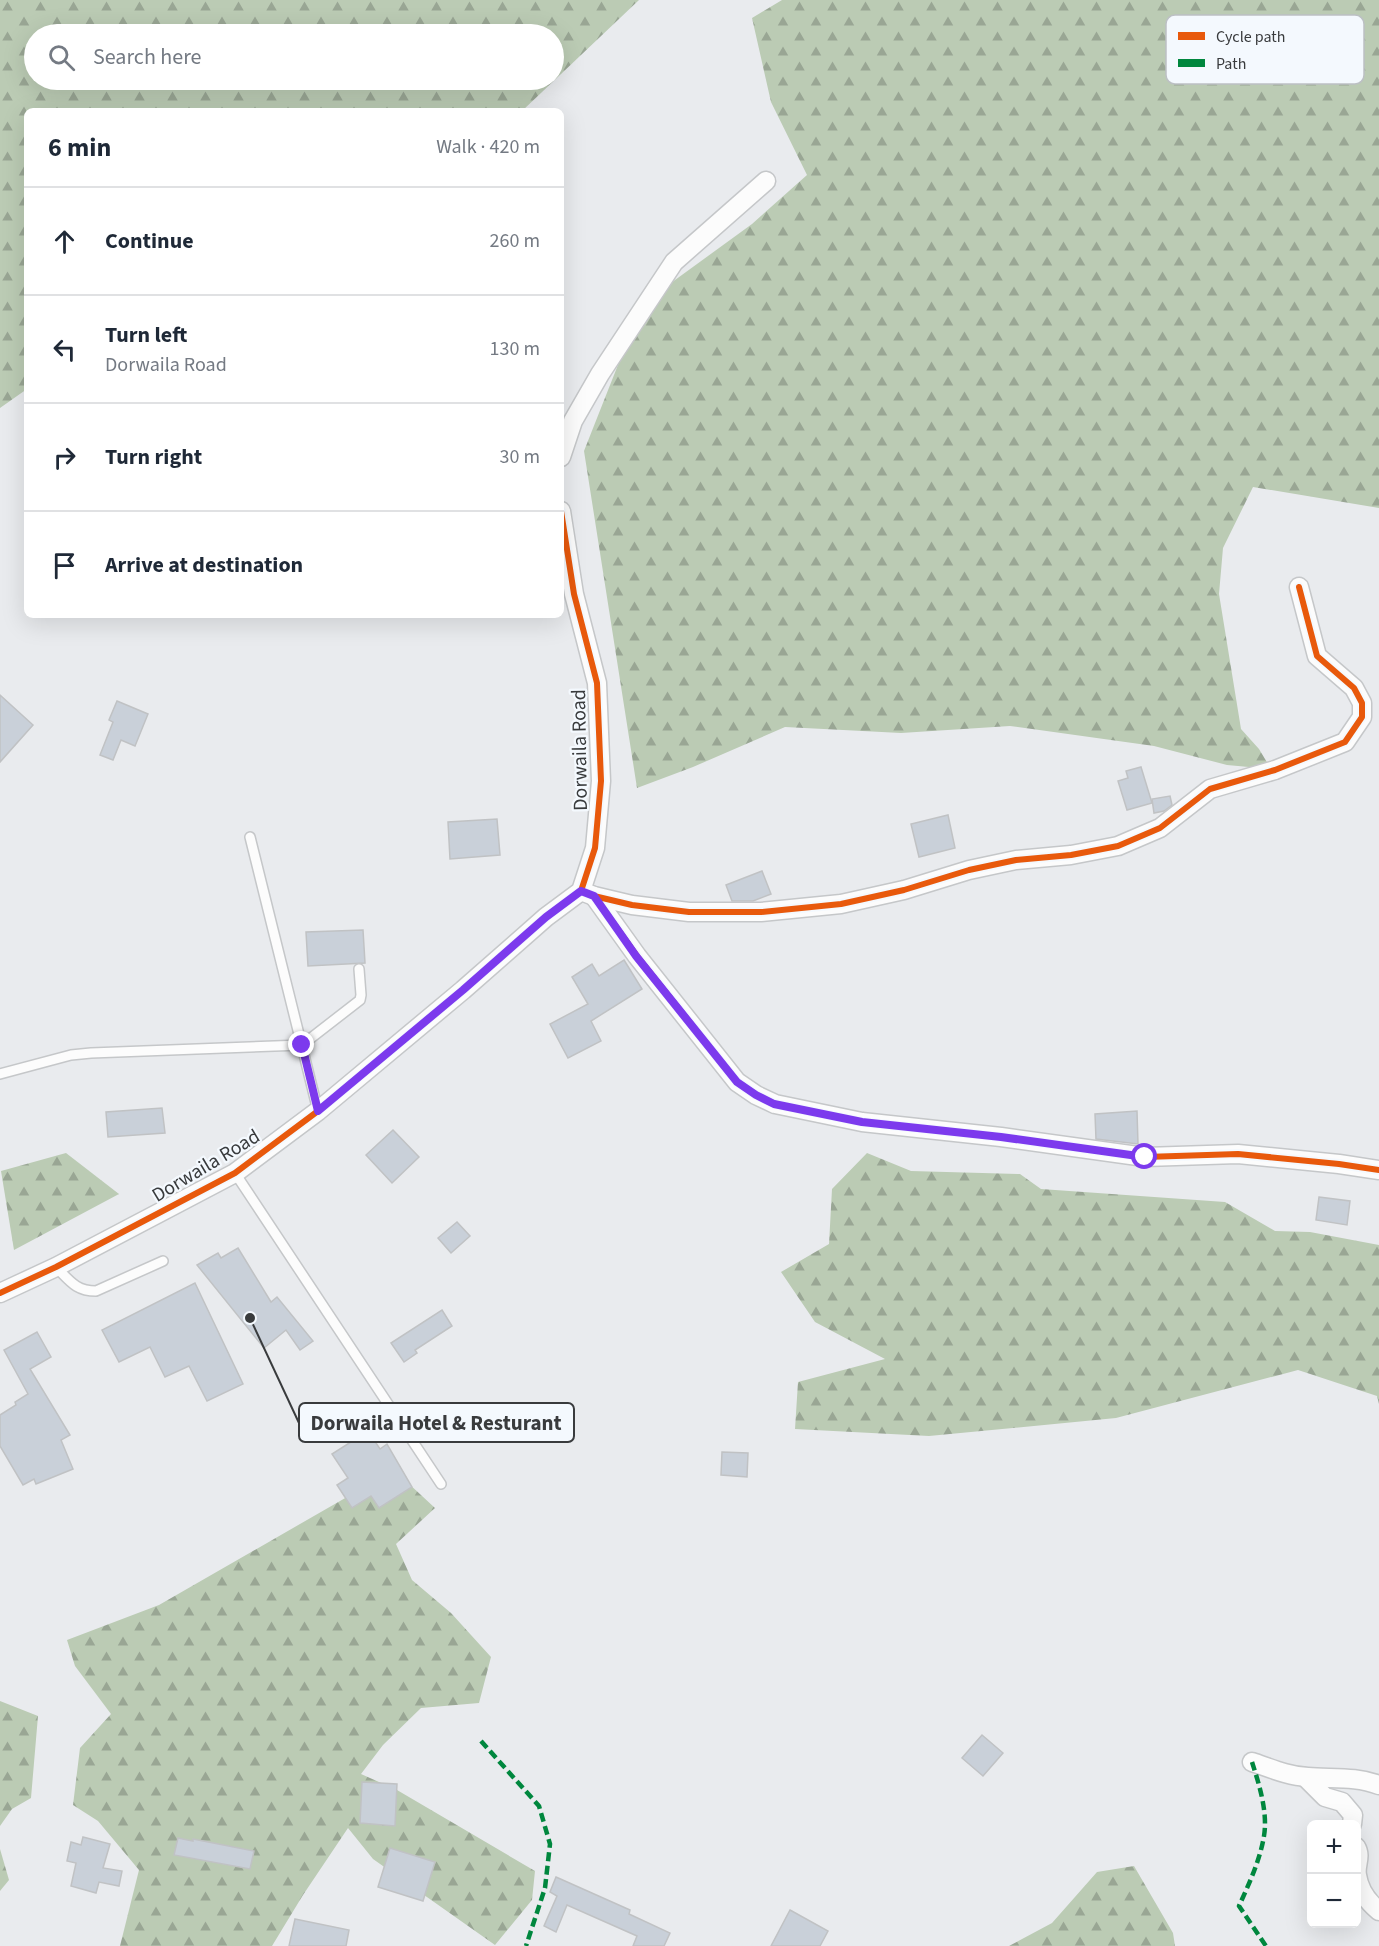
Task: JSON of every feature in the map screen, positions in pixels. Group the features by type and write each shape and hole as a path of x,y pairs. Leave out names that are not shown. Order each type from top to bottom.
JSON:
{"street":[{"path":"564,448 573,421 600,374 674,262 766,181"},
{"name":"Dorwaila Road","path":"0,1293 56,1267 236,1173 318,1111 463,990 546,917 588,894 601,782 597,683 568,592 564,546"},
{"path":"588,894 632,905 689,912 760,912 841,904 1016,860 1071,855 1118,846 1160,828 1210,789 1275,770 1345,742 1358,724 1362,717 1362,703 1354,688 1317,656 1299,587"},
{"path":"588,894 737,1082 774,1104 862,1122 1001,1137 1145,1157 1238,1154 1379,1170"},
{"path":"1252,1762 1305,1778 1364,1779 1379,1785"},
{"path":"1305,1778 1325,1797 1342,1802 1353,1815 1352,1820"},
{"path":"1356,1874 1368,1902 1379,1911"}],"lane":[{"path":"250,837 318,1111"},
{"path":"0,1074 71,1055 91,1053 302,1045 360,1000 362,995 359,969"},
{"path":"236,1173 441,1484"},
{"path":"56,1267 76,1286 85,1291 96,1291 163,1261"}],"green space":[{"path":"0,0 639,0 564,71 564,24 24,24 24,90 544,90 525,108 24,108 24,391 0,408"},
{"path":"782,0 1379,0 1379,508 1253,487 1223,548 1219,594 1241,729 1259,749 1271,769 1227,765 1154,746 1010,726 901,733 785,727 693,767 637,788 584,451 642,304 752,224 807,175 771,102 752,18"},
{"path":"66,1153 119,1194 14,1250 1,1171"},
{"path":"867,1153 911,1171 1020,1174 1041,1189 1225,1202 1275,1231 1310,1232 1379,1245 1379,1404 1377,1396 1298,1370 1116,1418 929,1436 795,1429 798,1382 885,1359 815,1322 781,1272 829,1244 832,1189"},
{"path":"394,1470 435,1508 396,1544 412,1580 451,1613 491,1657 479,1703 421,1708 383,1745 361,1774 397,1790 535,1871 532,1900 495,1945 373,1859 348,1828 272,1946 120,1946 139,1870 98,1821 73,1805 80,1748 111,1714 75,1666 67,1640 159,1605"},
{"path":"0,1701 38,1716 31,1798 12,1809 0,1826"},
{"path":"0,1849 9,1880 0,1891"},
{"path":"1134,1866 1173,1933 1175,1946 1009,1946 1052,1923 1097,1872"}],"building":[{"path":"0,695 33,725 0,762"},
{"path":"117,701 148,714 135,746 121,740 113,760 100,755 113,722 109,720"},
{"path":"1141,767 1152,803 1127,810 1118,781 1128,778 1126,771"},
{"path":"1170,796 1172,805 1164,811 1154,813 1152,799"},
{"path":"948,815 955,848 919,857 911,824"},
{"path":"497,819 500,855 450,859 448,822"},
{"path":"762,871 771,894 753,901 732,901 726,885"},
{"path":"363,930 365,963 308,966 306,932"},
{"path":"624,960 642,989 591,1021 601,1041 568,1058 550,1024 588,1004 572,977 592,964 599,976"},
{"path":"162,1108 165,1133 108,1137 106,1112"},
{"path":"1137,1111 1138,1144 1096,1139 1095,1114"},
{"path":"393,1130 419,1157 392,1183 366,1155"},
{"path":"1319,1197 1350,1201 1347,1225 1316,1220"},
{"path":"457,1222 470,1236 451,1253 438,1238"},
{"path":"238,1248 271,1302 277,1297 313,1341 300,1350 286,1330 264,1348 197,1265 218,1253 221,1258"},
{"path":"195,1283 243,1384 207,1401 189,1366 165,1377 150,1347 119,1362 102,1330"},
{"path":"442,1310 452,1326 415,1350 417,1353 404,1362 391,1343"},
{"path":"37,1332 51,1357 30,1369 70,1435 61,1440 73,1469 36,1484 34,1479 23,1485 0,1446 0,1415 28,1394 4,1350"},
{"path":"368,1431 380,1449 387,1444 412,1487 379,1508 371,1496 352,1508 337,1485 348,1478 332,1454"},
{"path":"722,1452 748,1453 747,1477 721,1475"},
{"path":"982,1735 1003,1753 983,1776 962,1758"},
{"path":"362,1782 397,1784 395,1826 360,1823"},
{"path":"83,1837 110,1844 103,1868 122,1871 119,1886 99,1882 96,1893 71,1886 76,1863 67,1861 71,1842 81,1845"},
{"path":"178,1838 254,1851 250,1869 174,1855"},
{"path":"390,1848 435,1862 423,1901 378,1887"},
{"path":"556,1877 630,1910 629,1914 670,1933 664,1946 633,1946 637,1936 567,1905 556,1932 544,1926 557,1896 550,1892"},
{"path":"790,1910 828,1931 820,1946 771,1946"},
{"path":"295,1919 349,1930 346,1946 289,1946"}],"marked path":[{"path":"481,1741 539,1806 550,1844 545,1888 526,1946"},
{"path":"1252,1762 1262,1798 1265,1827 1257,1863 1239,1906 1266,1946"}],"cycle path":[{"path":"0,1293 56,1267 235,1173 318,1111 463,990 546,917 581,891 595,848 601,781 597,683 574,594 564,530"},
{"path":"581,891 632,905 689,912 761,912 841,904 1016,860 1071,855 1118,846 1160,828 1210,789 1275,770 1345,742 1362,717 1362,703 1354,688 1317,656 1299,587"},
{"path":"594,896 637,956 737,1082 775,1104 862,1122 1001,1137 1145,1157 1238,1154 1379,1170"}],"place":[{"name":"Dorwaila Hotel & Resturant","path":"250,1318"}],"route":[{"path":"302,1045 318,1111 463,990 546,917 581,891 594,896 636,956 737,1082 774,1104 862,1122 1001,1137 1145,1157"}]}
